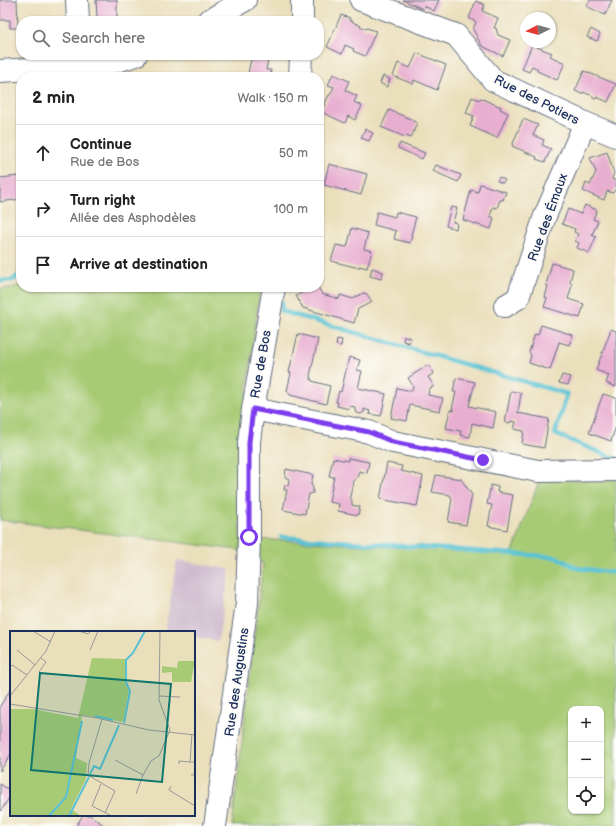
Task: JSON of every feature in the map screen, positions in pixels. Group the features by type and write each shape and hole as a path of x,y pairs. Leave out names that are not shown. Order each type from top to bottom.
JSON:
{"street":[{"path":"77,0 78,16"},
{"path":"217,16 245,0"},
{"path":"302,0 302,16"},
{"name":"Rue des Potiers","path":"361,0 456,34 494,80 616,136"},
{"path":"0,71 80,60 107,64 120,60"},
{"path":"300,72 301,60"},
{"name":"Rue des Émaux","path":"505,306 518,298 545,216 585,123"},
{"name":"Rue de Bos","path":"249,537 249,442 253,409 273,292"},
{"path":"253,409 369,432 393,442 538,471 616,470"},
{"name":"Rue des Augustins","path":"215,826 247,603 249,537"}],"shaded area":[{"path":"177,560 230,569 218,641 195,637 195,631 165,631"}],"green space":[{"path":"16,287 16,292 259,292 241,441 240,538 512,554 539,481 616,479 616,826 232,826 263,564 238,550 0,520 0,289"}],"building":[{"path":"0,0 17,0 16,28 10,28 10,20 0,20"},
{"path":"96,0 117,0 117,16 97,16"},
{"path":"403,0 439,0 434,11 424,6 423,9"},
{"path":"590,0 612,0 605,15 586,6"},
{"path":"476,1 485,5 482,11 498,18 494,28 496,28 498,35 510,40 503,56 482,46 473,29 476,22 469,18"},
{"path":"341,15 350,18 349,20 366,29 376,31 365,56 353,51 354,49 345,45 342,54 327,47"},
{"path":"591,29 600,34 597,41 587,37"},
{"path":"531,48 540,48 552,53 550,56 565,63 557,80 537,71 538,69 532,66 529,72 522,69"},
{"path":"417,53 446,65 437,90 414,80 413,84 393,76 398,63 410,68"},
{"path":"251,60 268,60 266,70 271,70 271,72 248,72"},
{"path":"584,71 616,84 608,102 597,97 596,99 593,96 583,92 582,94 575,91"},
{"path":"333,74 349,81 345,90 357,96 354,102 362,106 355,120 348,116 345,123 324,113 324,106 334,87 328,85"},
{"path":"383,76 390,79 387,87 380,83"},
{"path":"472,97 479,100 480,98 501,107 500,109 508,113 497,138 470,126 474,116 466,113"},
{"path":"389,110 417,123 411,138 381,127"},
{"path":"523,119 538,125 533,135 544,140 542,145 551,149 545,162 536,159 537,157 512,146"},
{"path":"365,129 373,133 369,141 361,138"},
{"path":"400,143 425,153 422,159 398,148"},
{"path":"607,152 614,173 612,179 616,181 616,188 613,193 607,191 604,200 583,191 586,183 590,185 596,172 590,158"},
{"path":"329,164 367,174 361,195 324,185"},
{"path":"436,165 461,175 458,182 433,171"},
{"path":"16,176 16,200 0,202 0,178"},
{"path":"499,177 505,180 503,183 497,181"},
{"path":"480,184 506,192 503,200 500,200 497,208 493,207 490,216 494,218 491,229 463,220 471,190 478,192"},
{"path":"585,205 597,210 593,219 598,221 592,235 596,237 589,253 577,248 579,243 575,241 578,234 574,232 575,229 562,224 568,209 581,214"},
{"path":"451,207 457,208 453,222 457,223 456,229 446,226"},
{"path":"377,212 395,217 396,212 416,217 410,243 394,239 396,231 374,225"},
{"path":"352,228 368,233 364,249 372,251 367,268 359,266 359,268 331,261 336,245 347,247"},
{"path":"552,263 573,269 570,282 572,285 568,299 584,304 580,318 544,307 547,298 545,297 548,286 546,285"},
{"path":"372,268 383,272 381,279 370,276"},
{"path":"303,292 321,292 322,294 339,299 340,295 353,299 363,293 367,294 372,302 358,309 354,323 303,308 296,296"},
{"path":"541,325 573,335 569,345 559,342 550,370 529,363 531,355 529,352 535,334 538,335"},
{"path":"611,329 616,331 616,387 606,383 609,375 596,370"},
{"path":"298,334 318,339 310,376 312,381 330,386 326,404 290,395 287,391 291,373 289,372"},
{"path":"404,336 411,338 409,343 403,341"},
{"path":"337,339 342,340 341,346 336,345"},
{"path":"349,357 360,360 357,370 362,371 358,388 386,394 381,416 369,414 370,411 364,409 364,412 361,414 356,413 355,407 350,406 349,409 337,406 338,402 336,402 339,391 341,392"},
{"path":"428,365 434,373 428,377 434,386 429,389 428,395 443,398 440,411 410,405 407,421 391,418 397,388 412,391 413,386 408,378"},
{"path":"562,375 571,377 568,385 559,383"},
{"path":"456,378 475,382 469,406 496,412 493,428 472,423 470,437 460,435 461,431 446,428 450,410 454,411 454,409 452,409 456,392 453,392"},
{"path":"511,391 521,393 518,413 549,419 544,448 522,444 524,431 514,429 516,422 505,422"},
{"path":"603,394 616,398 616,426 611,441 589,433"},
{"path":"333,458 348,461 348,458 369,462 367,473 359,471 357,478 353,481 350,497 352,505 360,507 358,515 338,511 339,504 329,502 334,477 329,476"},
{"path":"387,463 402,466 401,471 423,476 417,506 380,499"},
{"path":"286,469 313,475 311,484 313,493 309,494 305,514 283,510 287,490 284,490 285,485 288,486 289,479 285,477"},
{"path":"436,475 461,479 472,495 466,525 448,522 452,499 450,495 432,492"},
{"path":"491,485 498,487 497,492 513,495 507,530 488,526 492,505 487,504"},
{"path":"10,691 10,756 0,771 0,706"},
{"path":"0,784 10,790 10,797 0,812"},
{"path":"82,816 91,816 105,826 76,826"}],"waterway":[{"path":"0,281 13,280 16,277"},
{"path":"282,302 281,311 567,394 555,434 616,459"},
{"path":"281,537 556,557 577,568 616,573"}],"route":[{"path":"249,537 249,442 253,409 369,432 393,442 483,460"}]}
